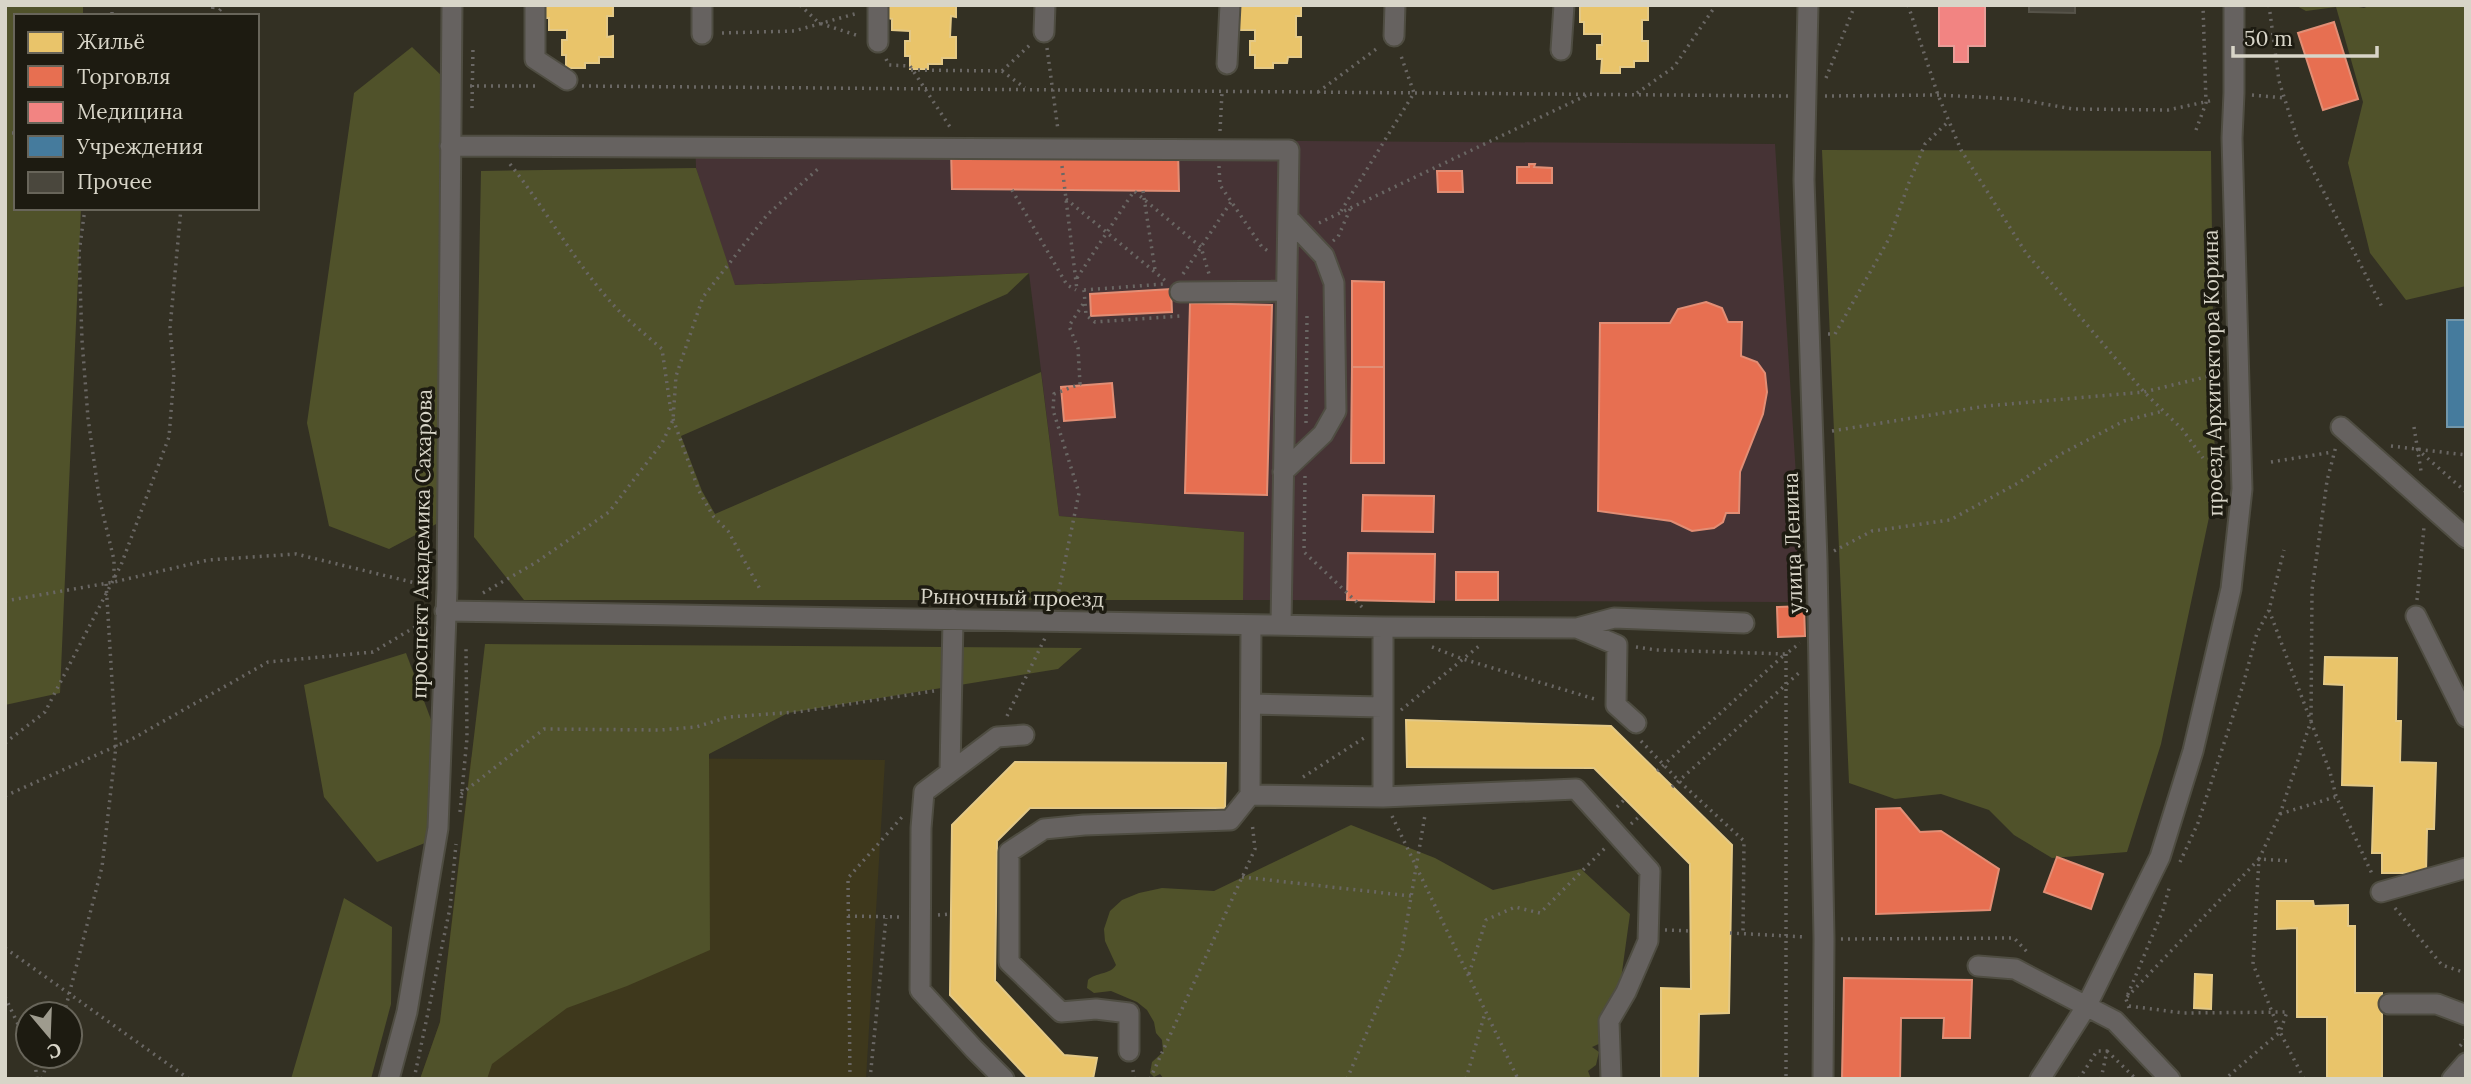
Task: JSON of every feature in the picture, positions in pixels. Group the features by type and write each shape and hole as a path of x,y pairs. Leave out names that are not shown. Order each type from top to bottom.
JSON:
{"street":[{"name":"проспект Академика Сахарова","path":"389,1079 407,1012 438,828 445,611 442,587 452,5"},
{"path":"535,5 535,59 568,83"},
{"path":"702,5 702,34"},
{"path":"1044,32 1045,5"},
{"path":"1227,64 1230,5"},
{"path":"1394,36 1395,5"},
{"path":"1561,50 1564,5"},
{"name":"улица Ленина","path":"1808,5 1812,96 1804,180 1818,629 1824,939 1823,1079"},
{"name":"проезд Архитектора Корина","path":"2040,1079 2087,1007 2160,857 2199,724 2231,589 2242,489 2232,138 2234,5"},
{"path":"878,7 878,42"},
{"path":"450,146 1289,150 1281,624"},
{"path":"1283,472 1323,434 1336,411 1334,283 1324,256 1288,218"},
{"path":"1174,287 1214,292 1286,290"},
{"path":"2341,427 2466,538"},
{"name":"Рыночный проезд","path":"445,611 1577,628"},
{"path":"2416,616 2466,717"},
{"path":"1577,628 1615,618 1744,623"},
{"path":"950,772 953,620"},
{"path":"1129,1051 1129,1013 1096,1009 1061,1012 1009,962 1009,852 1044,829 1230,820 1250,795 1251,625"},
{"path":"1383,627 1383,797"},
{"path":"1577,628 1617,645 1616,705 1637,731"},
{"path":"1252,704 1382,707"},
{"path":"1004,1079 920,990 923,792 997,737 1024,735"},
{"path":"1250,795 1383,797 1576,789 1650,872 1648,941 1626,992 1609,1021 1611,1079"},
{"path":"2381,892 2466,868"},
{"path":"1978,966 2015,969 2115,1021 2170,1079"},
{"path":"2389,1004 2437,1004 2466,1015"},
{"path":"2452,1079 2466,1063"}],"path":[{"path":"800,5 819,23 878,42 889,65 910,66 966,149"},
{"path":"1635,95 1674,67 1716,5"},
{"path":"1812,96 1852,18 1855,5"},
{"path":"1908,5 1938,95 1961,150 2026,253 2144,391 2182,429 2203,458"},
{"path":"2196,130 2206,103 2203,5"},
{"path":"2269,5 2279,82 2298,141 2383,309"},
{"path":"702,34 794,31 878,7"},
{"path":"1002,71 1044,32"},
{"path":"1317,92 1394,36 1414,93"},
{"path":"911,70 1002,71 1028,90"},
{"path":"568,83 1222,92 1938,95 2016,99 2073,108 2168,110 2206,103 2234,93 2285,99"},
{"path":"450,85 542,86"},
{"path":"1222,92 1220,185 1262,247 1287,266"},
{"path":"1340,213 1414,93"},
{"path":"1308,239 1320,222 1589,94"},
{"path":"1809,337 1835,334 1890,237 1925,144 1949,121"},
{"path":"496,146 531,191 575,257 613,303 662,348 673,420 699,491 713,516 728,531 761,589"},
{"path":"475,597 536,563 609,512 662,443 673,420 676,376 703,296 767,215 841,148"},
{"path":"1012,190 1067,285 1077,290 1174,287"},
{"path":"1076,280 1134,191 1201,247 1214,292"},
{"path":"1143,191 1156,272"},
{"path":"1066,199 1174,287 1180,316 1095,323 1086,315 1084,290"},
{"path":"1174,287 1231,202"},
{"path":"85,210 79,254 88,418 99,497 114,560 114,582"},
{"path":"5,743 46,712 114,582 169,437 174,374 170,328 181,210"},
{"path":"997,737 1053,622 1079,493 1053,410 1054,394 1080,384 1078,348 1069,326 1085,301"},
{"path":"1812,435 1986,405 2144,391 2240,368"},
{"path":"1846,544 1872,531 1950,520 2018,483 2061,454 2124,421 2163,411"},
{"path":"2169,885 2162,910 2126,999 2259,859 2280,814 2311,721 2312,590 2327,481 2341,427"},
{"path":"2414,427 2426,503 2416,616"},
{"path":"2271,462 2334,452 2357,442 2466,454"},
{"path":"2417,449 2466,492"},
{"path":"2175,873 2198,823 2257,633 2269,610 2284,550"},
{"path":"5,600 114,582 208,560 296,554 442,587 420,624 373,652 268,662 116,746 5,796"},
{"path":"69,1000 102,867 116,746 106,583"},
{"path":"2269,610 2330,772 2336,796 2381,892 2442,965 2466,973"},
{"path":"1657,771 1786,654 1818,629"},
{"path":"1617,645 1656,650 1786,654"},
{"path":"1429,646 1602,701"},
{"path":"1786,654 1786,1079"},
{"path":"1672,787 1818,656"},
{"path":"461,794 544,729 661,730 696,727 728,717 797,712 952,689"},
{"path":"1637,731 1679,781 1744,841 1743,934"},
{"path":"850,1079 848,878 923,792"},
{"path":"1150,1079 1255,849 1250,795"},
{"path":"1348,1079 1402,950 1428,795"},
{"path":"2280,814 2336,796"},
{"path":"1383,797 1518,1079"},
{"path":"1468,976 1486,920 1516,907 1541,913 1618,836"},
{"path":"2259,859 2290,861"},
{"path":"2259,859 2253,964 2280,1032 2304,1079"},
{"path":"1242,877 1412,896"},
{"path":"848,916 886,918 950,914"},
{"path":"870,1079 886,918"},
{"path":"1648,929 1691,931"},
{"path":"1730,933 1824,939 2014,939 2037,962"},
{"path":"5,948 189,1079"},
{"path":"5,997 14,1016"},
{"path":"2129,1006 2194,1014 2287,1012 2280,1032 2225,1079"},
{"path":"1466,1079 1485,1011"},
{"path":"2079,1079 2097,1051 2107,1051 2136,1079"},
{"path":"2101,1079 2107,1051"}],"shaded area":[{"path":"695,137 1775,144 1804,602 1243,600 1243,532 1059,516 1029,273 734,285 696,168"},
{"path":"471,757 885,760 866,1079 420,1079 440,1022"}],"green space":[{"path":"5,5 83,5 83,14 14,14 14,210 81,210 60,693 5,705"},
{"path":"2295,5 2349,5 2364,8 2371,5 2466,5 2466,286 2406,300 2370,253 2348,163 2363,102 2336,7 2306,11"},
{"path":"412,47 445,79 440,522 389,549 329,526 307,423 354,93"},
{"path":"1822,150 2211,151 2215,489 2161,744 2127,852 2052,858 2014,835 1989,810 1941,794 1895,799 1849,783"},
{"path":"696,168 735,285 1029,273 1007,294 681,436 702,491 715,514 1041,372 1059,516 1244,532 1243,600 524,600 474,537 481,171"},
{"path":"485,644 1082,648 1058,669 788,713 709,754 710,950 627,986 567,1008 492,1064 487,1079 420,1079 440,1022"},
{"path":"406,653 442,749 430,841 377,862 324,797 304,685"},
{"path":"1351,825 1435,858 1493,890 1581,869 1630,914 1621,979 1601,1043 1592,1047 1599,1052 1596,1065 1588,1071 1591,1079 1164,1079 1160,1074 1154,1077 1150,1073 1152,1062 1163,1052 1162,1040 1156,1033 1154,1022 1147,1010 1137,1002 1111,991 1094,993 1087,988 1088,980 1116,965 1105,941 1104,929 1110,911 1122,900 1162,888 1214,891"},
{"path":"344,898 392,927 391,1004 371,1079 291,1079"}],"building: Жильё":[{"path":"545,5 613,5 613,16 607,16 607,37 613,36 613,57 599,57 599,63 585,63 585,68 566,68 566,55 562,55 562,40 567,40 567,30 549,30"},
{"path":"888,5 956,5 956,17 951,16 950,37 956,37 956,58 942,58 942,64 928,64 928,69 910,69 910,56 905,56 905,41 910,41 910,31 892,30"},
{"path":"1233,5 1301,5 1301,16 1296,16 1296,37 1301,37 1301,57 1288,57 1287,63 1273,63 1273,68 1255,68 1255,55 1250,55 1250,41 1255,41 1255,30 1238,30"},
{"path":"1580,6 1648,6 1648,20 1642,20 1642,41 1648,41 1648,61 1634,61 1634,67 1620,67 1620,73 1601,73 1602,59 1597,59 1597,45 1602,45 1602,34 1584,34 1584,22 1580,22"},
{"path":"2325,657 2397,658 2396,721 2401,721 2400,762 2436,763 2434,829 2427,829 2426,873 2382,873 2382,853 2372,853 2374,786 2342,785 2344,685 2324,684"},
{"path":"1406,720 1611,726 1732,845 1729,1013 1699,1014 1698,1079 1661,1079 1661,988 1691,989 1690,864 1594,768 1407,767"},
{"path":"1015,762 1226,763 1225,808 1030,808 997,841 995,981 1064,1055 1097,1058 1093,1079 1029,1079 950,995 952,825"},
{"path":"2277,901 2313,901 2314,906 2348,905 2348,926 2355,926 2355,993 2382,993 2382,1079 2327,1079 2327,1017 2297,1017 2297,928 2277,929"},
{"path":"2195,974 2212,975 2211,1009 2194,1008"}],"building: Торговля":[{"path":"2334,22 2358,99 2323,110 2298,33"},
{"path":"951,150 1178,150 1179,191 952,189"},
{"path":"1529,164 1552,168 1552,183 1517,183 1517,167 1529,167"},
{"path":"1437,171 1462,171 1463,192 1438,192"},
{"path":"1352,281 1384,282 1384,367 1352,367"},
{"path":"1171,289 1172,312 1091,316 1090,294"},
{"path":"1706,302 1722,308 1728,322 1742,322 1741,356 1757,362 1765,373 1767,392 1763,414 1740,472 1739,513 1726,513 1723,522 1714,528 1692,531 1671,521 1598,511 1600,323 1670,323 1678,309"},
{"path":"1190,303 1272,305 1267,495 1185,493"},
{"path":"1352,367 1384,367 1384,463 1351,463"},
{"path":"1112,383 1115,417 1064,421 1061,387"},
{"path":"1363,495 1434,496 1433,532 1362,531"},
{"path":"1348,553 1435,554 1434,602 1347,600"},
{"path":"1456,572 1498,572 1498,600 1456,600"},
{"path":"1804,606 1805,636 1778,637 1777,607"},
{"path":"1900,808 1920,832 1941,831 1999,869 1990,910 1876,914 1876,809"},
{"path":"2057,857 2103,874 2091,909 2044,892"},
{"path":"1844,978 1972,980 1970,1038 1943,1038 1944,1018 1901,1018 1900,1079 1842,1079"}],"building: Медицина":[{"path":"1939,5 1985,5 1985,46 1968,46 1968,62 1954,62 1954,46 1939,46"}],"building: Учреждения":[{"path":"2447,320 2466,320 2466,427 2447,427"}],"building: Прочее":[{"path":"2029,5 2075,5 2075,13 2029,12"}]}
